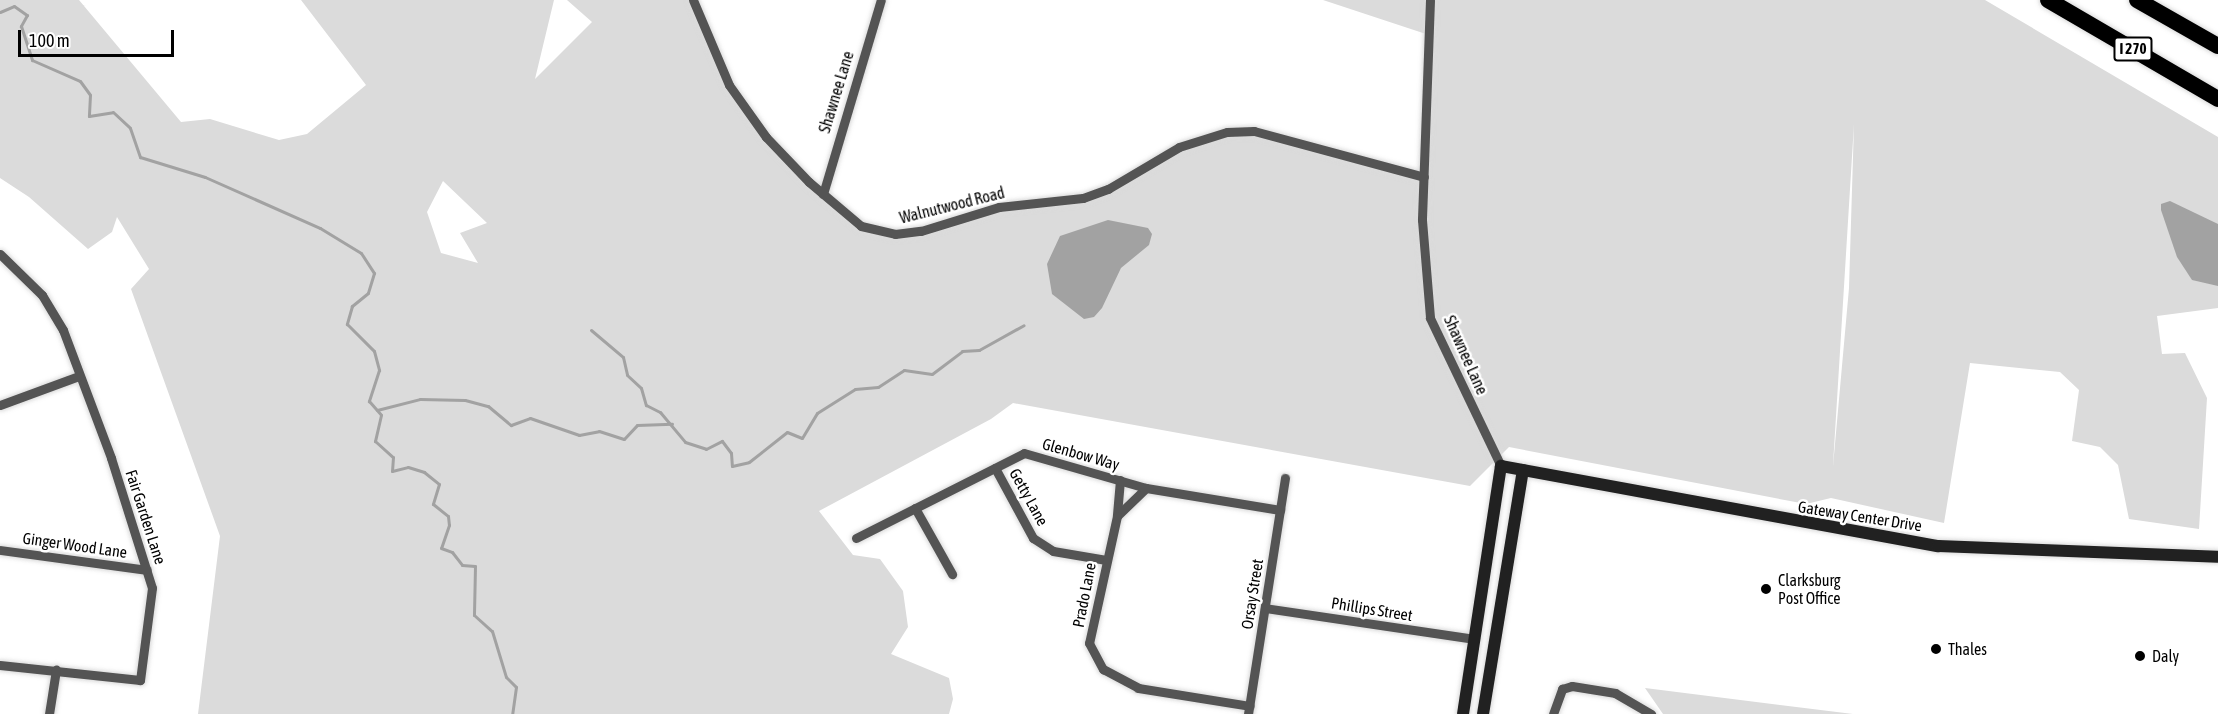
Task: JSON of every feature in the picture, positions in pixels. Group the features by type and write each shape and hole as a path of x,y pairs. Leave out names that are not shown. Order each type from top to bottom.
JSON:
{"highway":[{"name":"I 270","path":"2048,0 2218,99"},
{"name":"I 270","path":"2137,0 2218,46"}],"street":[{"name":"Walnutwood Road","path":"693,0 729,85 766,137 823,194 861,226 895,234 921,231 999,207 1083,198 1108,189 1179,147 1227,132 1254,131 1424,177"},
{"name":"Shawnee Lane","path":"823,194 881,0"},
{"name":"Shawnee Lane","path":"1430,0 1422,220 1430,318 1501,466"},
{"name":"Fair Garden Lane","path":"0,254 24,275 54,312 79,376 152,588 141,680 0,665"},
{"path":"0,405 79,376"},
{"name":"Glenbow Way","path":"856,538 1024,453 1146,488 1280,510"},
{"name":"Gateway Center Drive","path":"1501,466 1938,546 2218,557"},
{"path":"1462,714 1501,466"},
{"name":"Getty Lane","path":"995,468 1033,538 1053,551 1106,560"},
{"path":"1483,714 1523,470"},
{"name":"Orsay Street","path":"1249,710 1285,478"},
{"name":"Prado Lane","path":"1120,480 1117,516 1089,643 1103,669 1138,688 1249,710"},
{"path":"1117,516 1146,488"},
{"path":"915,508 952,574"},
{"name":"Ginger Wood Lane","path":"0,550 147,570"},
{"name":"Phillips Street","path":"1265,608 1474,639"},
{"path":"50,714 56,670"},
{"path":"1553,714 1562,689 1572,686 1615,693 1651,714"}],"shaded area":[{"path":"0,0 79,0 181,122 210,119 279,140 307,134 366,85 301,0 554,0 535,79 592,22 567,0 694,0 716,58 766,137 861,226 895,234 999,207 1083,198 1179,147 1254,131 1424,177 1429,35 1323,0 1985,0 2218,137 2218,308 2157,316 2162,354 2185,353 2207,398 2199,529 2129,519 2118,465 2100,447 2072,441 2079,390 2060,372 1970,363 1944,523 1831,498 1806,504 1509,447 1470,486 1013,403 991,419 819,511 853,555 880,559 903,591 908,627 891,654 949,678 953,699 949,714 198,714 220,536 131,289 149,269 117,217 112,232 88,249 29,197 0,178","holes":["1854,124 1849,288 1833,466 1833,465","443,181 487,223 460,233 478,263 441,253 427,212"]},
{"path":"2170,201 2218,224 2218,286 2192,280 2177,257 2161,210 2161,204"},
{"path":"1108,220 1148,228 1152,234 1149,245 1121,268 1102,308 1094,317 1084,319 1052,294 1047,264 1060,236"},
{"path":"1645,688 1853,714 1663,714"}],"waterway":[{"path":"0,12 14,6 27,15 21,26 32,60 80,81 90,95 89,116 113,112 130,128 140,157 205,177 320,228 361,253 374,273 368,293 352,306 347,324 374,351 379,370 369,401 381,415 375,441 393,457 392,471 408,467 424,472 439,484 433,504 448,516 449,525 441,548 452,552 462,565 475,566 474,615 492,631 506,677 516,687 512,714"},
{"path":"591,330 623,357 627,375 641,388 646,405 660,412 685,442 706,449 722,441 731,453 732,466 749,462 787,432 802,438 817,413 855,389 878,387 904,370 932,374 962,351 979,350 1024,325"},
{"path":"377,410 420,399 465,400 488,406 511,425 530,418 579,435 599,431 624,439 637,425 672,424"}],"place":[{"name":"Clarksburg Post Office","path":"1766,589"},
{"name":"Thales","path":"1936,649"},
{"name":"Daly","path":"2140,656"}]}
